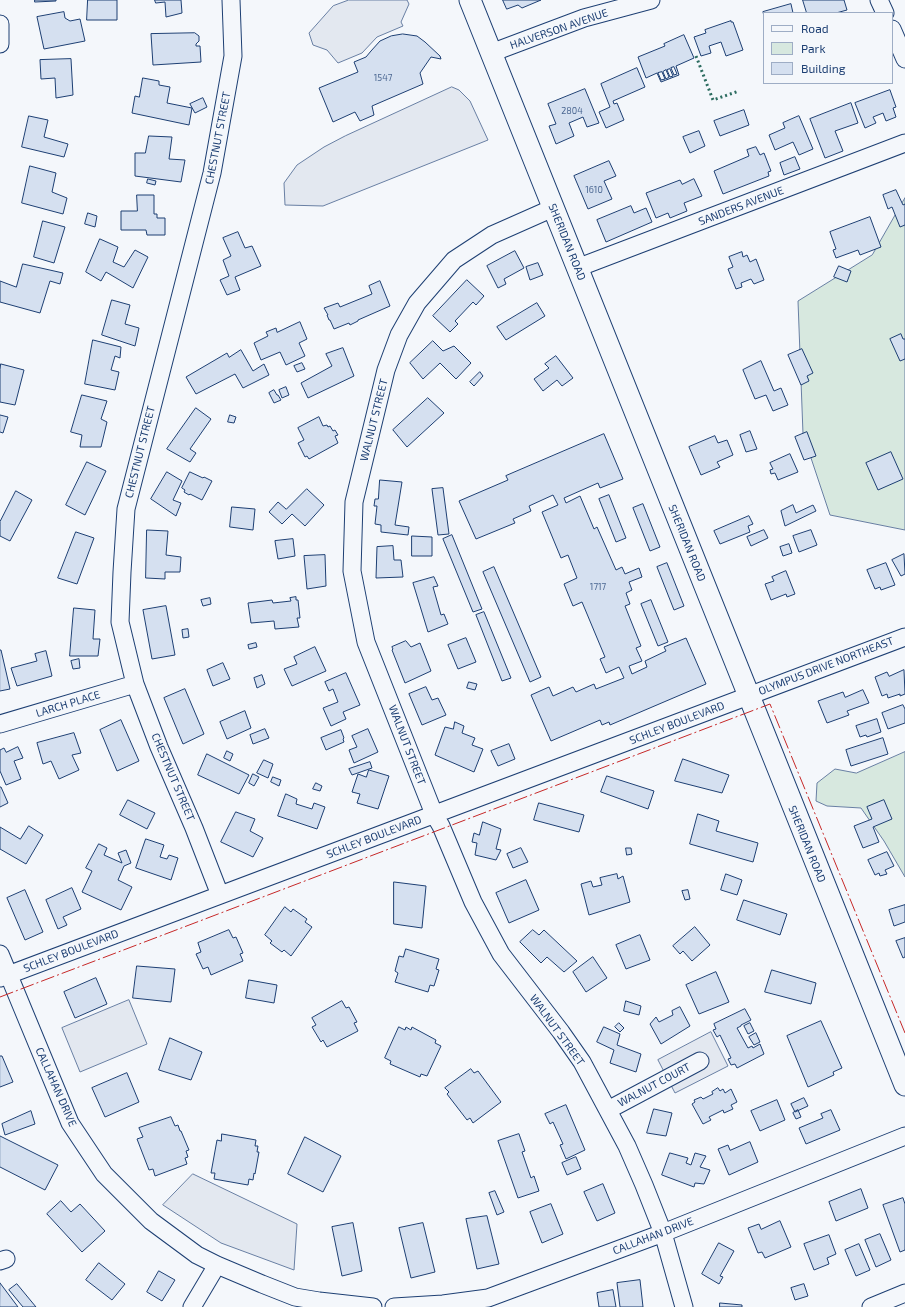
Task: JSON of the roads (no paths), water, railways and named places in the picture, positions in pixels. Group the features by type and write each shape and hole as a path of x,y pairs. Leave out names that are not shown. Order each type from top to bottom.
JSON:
{"main road":[{"name":"SHERIDAN ROAD","path":"470,0 905,1085"}],"street":[{"name":"CHESTNUT STREET","path":"220,895 194,828 159,747 135,684 120,622 126,509 212,173 234,56 231,0"},
{"name":"HALVERSON AVENUE","path":"491,53 584,18 651,0"},
{"path":"879,0 885,12"},
{"path":"0,24 0,44"},
{"path":"893,31 905,59"},
{"name":"SANDERS AVENUE","path":"577,268 905,143"},
{"name":"WALNUT STREET","path":"553,208 492,235 454,260 417,303 399,335 386,370 354,502 352,570 366,642 434,814 441,826 473,902 501,954 565,1036 582,1062 627,1146 644,1185 662,1233 684,1307"},
{"name":"OLYMPUS DRIVE NORTHEAST","path":"748,696 905,637"},
{"name":"LARCH PLACE","path":"0,724 135,684"},
{"name":"SCHLEY BOULEVARD","path":"4,977 748,696"},
{"name":"CALLAHAN DRIVE","path":"0,954 4,977 70,1123 104,1174 151,1221 197,1255 217,1266 295,1297 373,1307"},
{"name":"WALNUT COURT","path":"608,1110 700,1060"},
{"name":"CALLAHAN DRIVE","path":"394,1307 442,1304 488,1298 662,1233 905,1136"},
{"path":"192,1307 217,1266"},
{"path":"871,1307 905,1293"}]}
